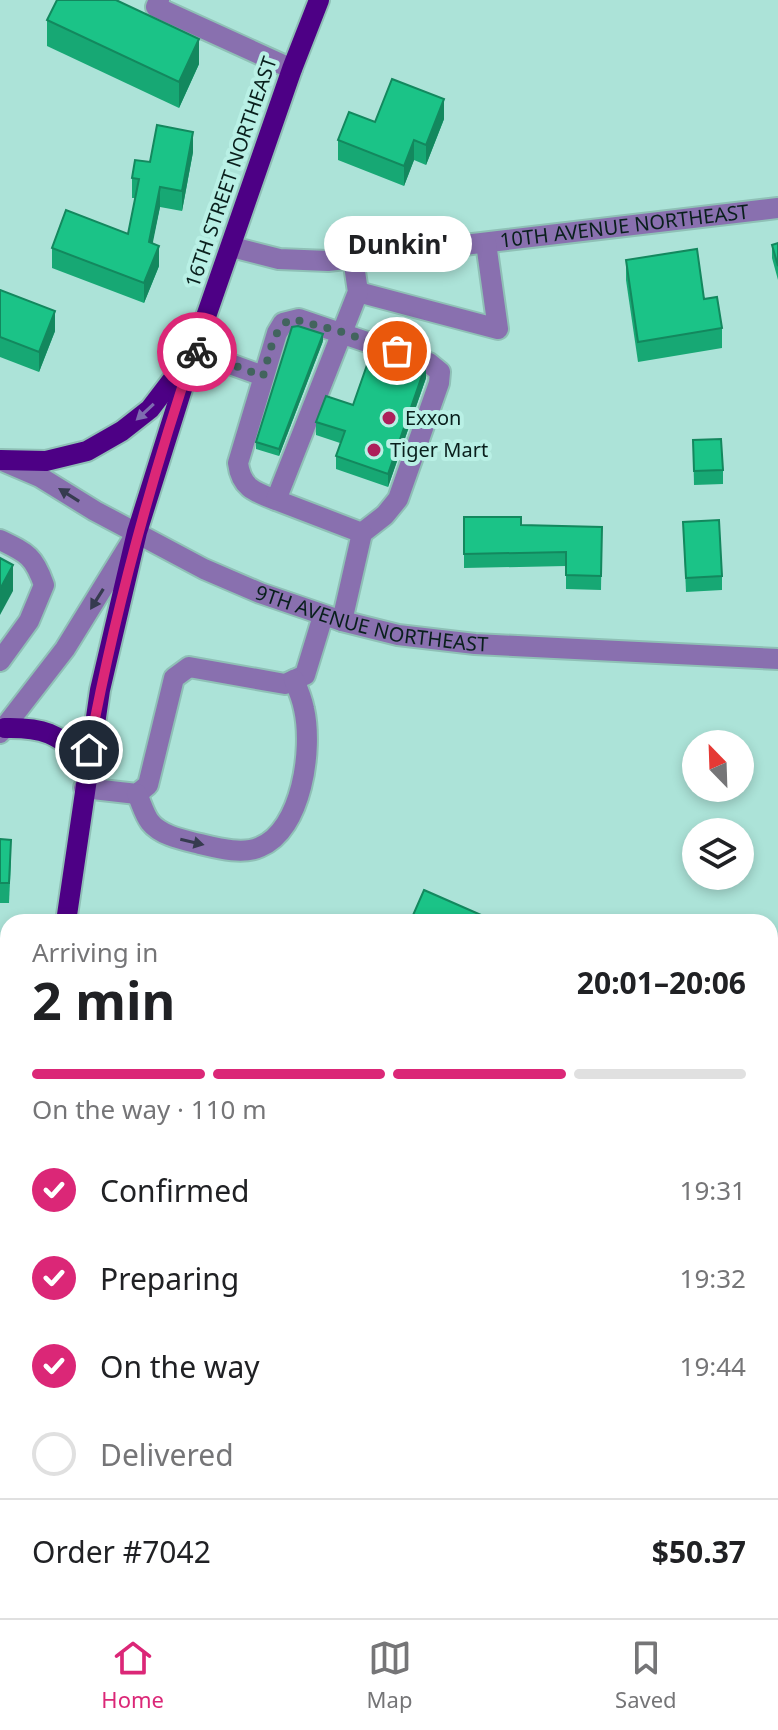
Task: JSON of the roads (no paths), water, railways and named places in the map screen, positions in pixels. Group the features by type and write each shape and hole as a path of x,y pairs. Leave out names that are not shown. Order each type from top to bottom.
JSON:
{"main road":[{"name":"16TH STREET NORTHEAST","path":"67,914 100,690 137,532 194,351 319,0"},
{"path":"0,460 46,461 87,451 111,438 150,409 194,351"},
{"path":"2,730 43,730 88,759"}],"street":[{"path":"159,0 156,7 292,69"},
{"name":"10TH AVENUE NORTHEAST","path":"232,247 279,259 318,262 778,208"},
{"path":"358,292 498,329 486,243"},
{"path":"276,500 358,292 353,258"},
{"path":"84,788 137,794 148,785 174,678 189,667 285,684 305,675 333,619 362,533 385,515 398,499 439,383 440,372 429,363 342,332 299,319 286,320 277,333 263,376 238,463 240,478 247,487 362,533"},
{"path":"194,351 263,376"},
{"name":"9TH AVENUE NORTHEAST","path":"0,460 40,477 95,511 204,569 333,619 398,635 475,644 778,659"},
{"path":"2,730 65,649 137,532"},
{"path":"0,540 25,552 36,562 44,585 29,621 0,661"},
{"path":"137,794 150,823 176,838 223,849 257,849 274,840 285,827 299,793 308,753 305,710 294,680"}],"place":[{"name":"Dunkin'","path":"397,351"},
{"name":"Exxon","path":"389,418"},
{"name":"Tiger Mart","path":"374,450"}]}
